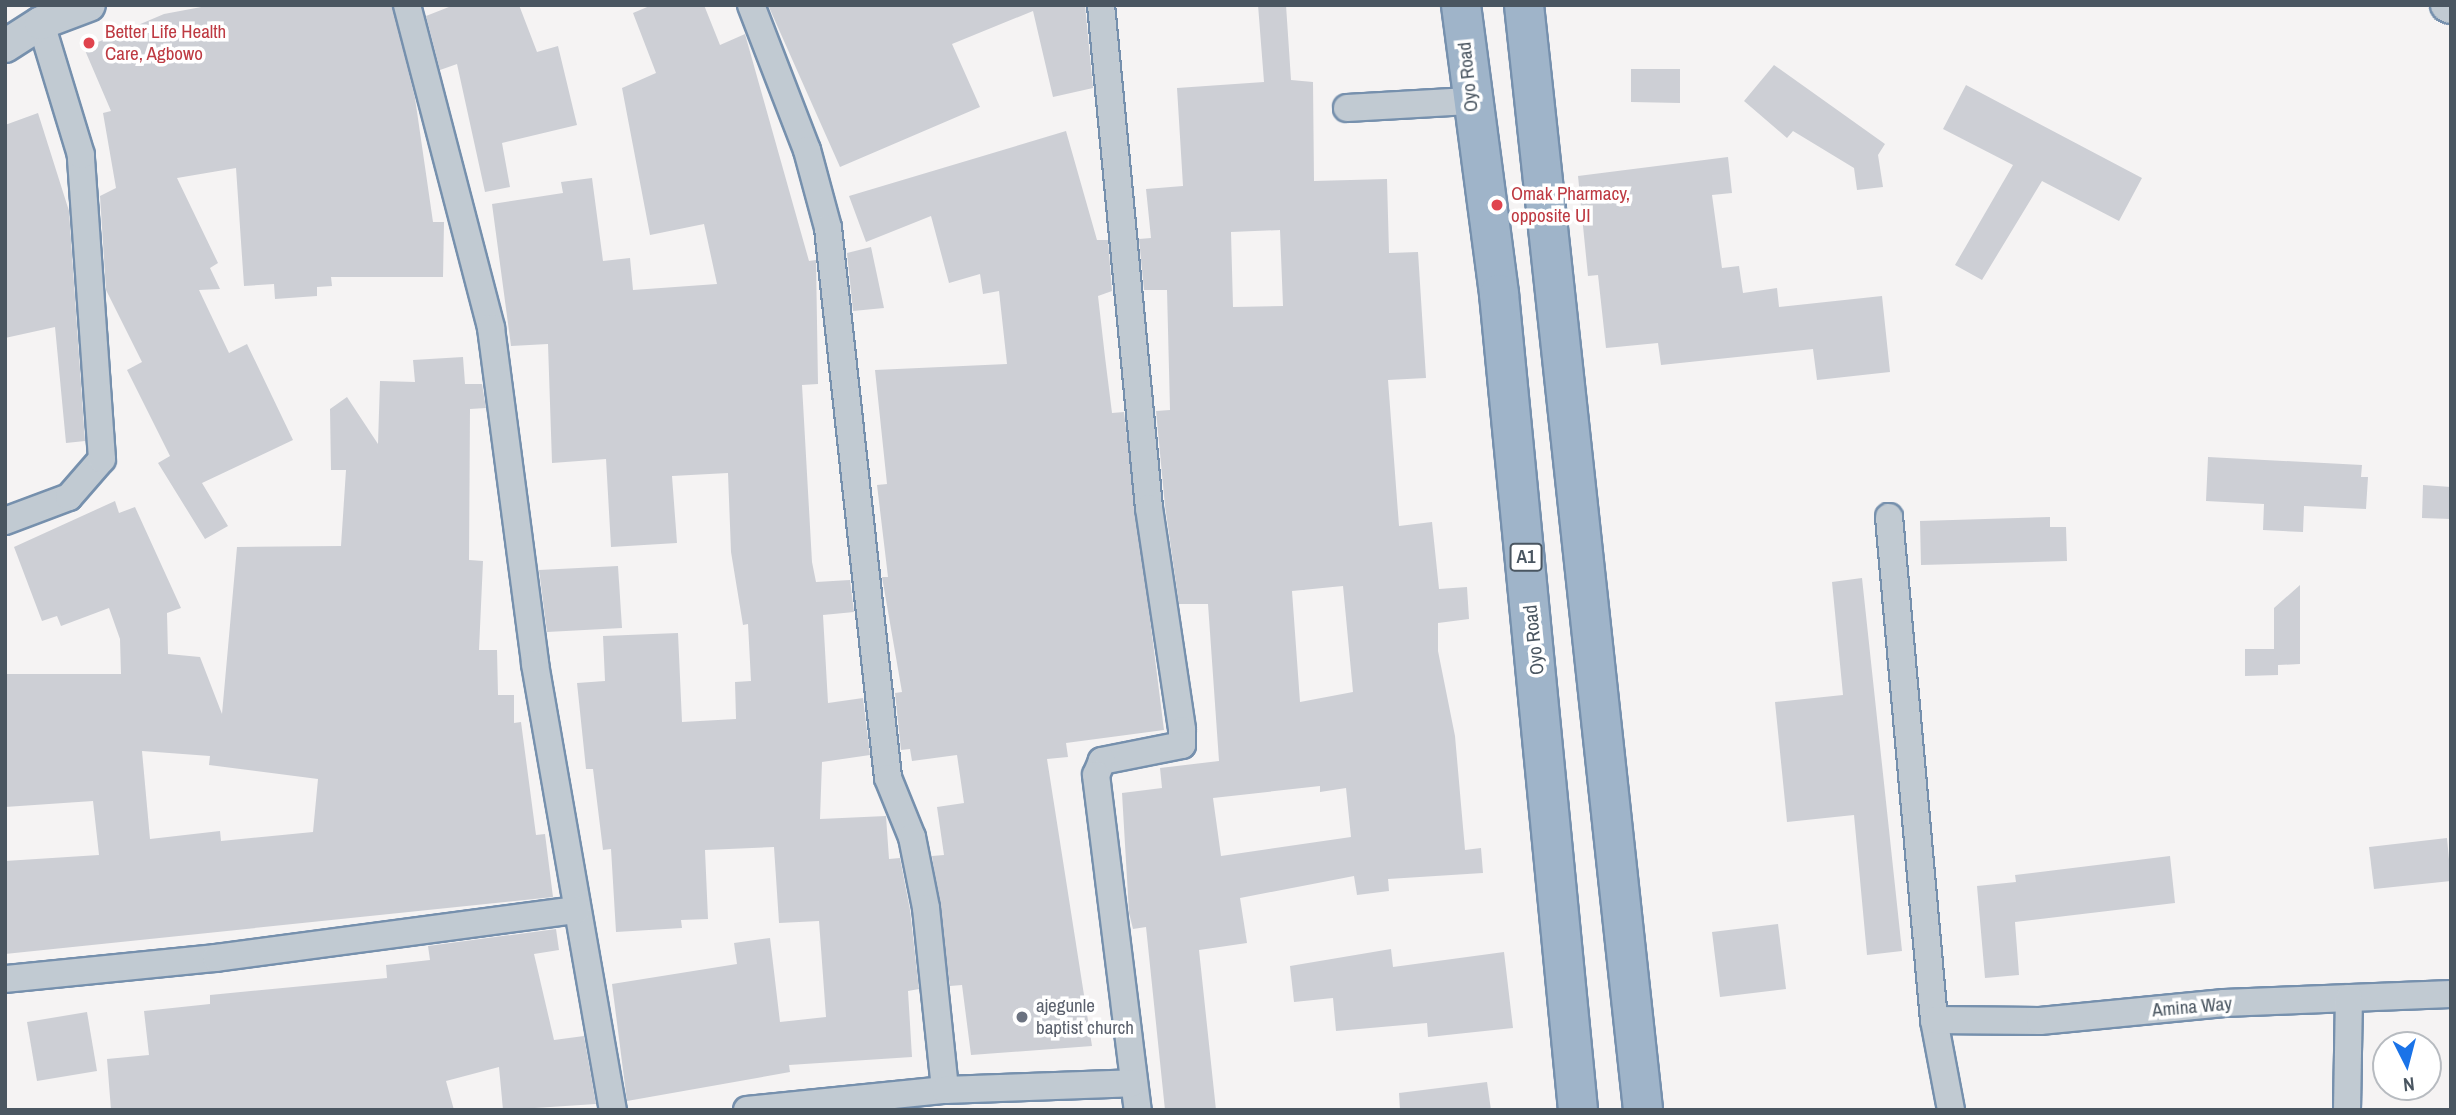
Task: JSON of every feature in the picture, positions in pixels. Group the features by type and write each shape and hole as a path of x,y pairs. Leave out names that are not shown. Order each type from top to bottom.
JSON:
{"highway":[{"name":"Oyo Road","path":"1461,5 1469,101 1499,294 1553,823 1578,1110"},
{"path":"1524,5 1643,1110"},
{"path":"1553,823 1613,817"}],"street":[{"path":"5,46 41,23 89,5"},
{"path":"407,5 491,328 535,664 613,1110"},
{"path":"751,5 807,150 828,228 888,778 912,837 926,908 945,1090"},
{"path":"1101,5 1149,508 1182,730 1182,745 1102,761 1096,775 1132,1083 1138,1110"},
{"path":"5,521 69,497 102,459 81,155 41,23"},
{"path":"1347,108 1469,101"},
{"path":"1889,517 1934,1020 1951,1110"},
{"path":"5,979 216,958 577,909"},
{"name":"Amina Way","path":"1934,1020 2040,1021 2349,998 2451,994"},
{"path":"2347,1110 2349,998"},
{"path":"747,1110 945,1090 1132,1083"}],"building":[{"path":"212,5 392,5 415,98 433,222 444,222 443,277 331,277 332,286 317,287 317,296 275,299 274,284 244,286 236,168 177,178 218,263 210,268 220,289 199,290 229,353 247,344 293,440 202,483 228,526 205,539 158,463 170,456 127,370 142,362 106,290 100,196 116,188 103,113 111,111 84,48 164,14"},
{"path":"454,5 519,5 537,52 558,46 577,125 502,143 510,187 485,192 457,64 440,70 426,16"},
{"path":"652,5 704,5 720,45 745,34 809,261 816,260 818,384 802,385 812,562 816,582 850,580 854,612 823,615 828,703 863,698 870,755 822,762 820,819 886,816 889,859 900,858 910,910 919,989 908,991 912,1057 789,1065 790,1072 627,1101 612,984 737,964 734,943 770,938 780,1022 826,1017 819,921 779,923 774,847 705,850 708,919 681,920 682,928 616,932 611,849 603,850 593,769 586,769 577,683 605,681 603,636 678,633 682,722 736,719 735,682 751,681 748,624 743,625 731,552 728,473 672,476 677,543 611,547 606,459 552,463 548,344 511,346 492,204 563,193 561,182 592,178 603,261 630,258 633,290 717,284 704,224 650,235 622,88 656,73 633,13"},
{"path":"768,5 1085,5 1093,88 1053,97 1033,11 952,44 980,107 840,167"},
{"path":"1258,5 1286,5 1291,80 1313,82 1314,181 1387,179 1389,253 1418,252 1426,378 1388,380 1399,526 1432,522 1439,589 1467,587 1469,619 1438,623 1438,651 1455,736 1465,850 1481,848 1483,873 1388,879 1389,891 1357,895 1354,876 1240,898 1247,943 1199,950 1216,1110 1165,1110 1146,927 1133,929 1129,913 1122,793 1162,788 1160,768 1219,761 1208,604 1179,604 1165,506 1156,411 1170,410 1167,290 1144,290 1139,239 1151,238 1146,189 1183,186 1177,88 1264,82","holes":["1280,230 1283,306 1233,307 1231,232","1343,586 1353,692 1300,702 1292,591","1320,786 1320,792 1346,788 1351,837 1221,856 1213,798"]},
{"path":"1774,65 1885,144 1878,155 1883,187 1857,190 1854,168 1793,131 1787,138 1744,101"},
{"path":"1631,69 1680,69 1680,103 1631,102"},
{"path":"1966,85 2142,178 2119,221 2042,181 1982,280 1955,265 2013,165 1943,129"},
{"path":"38,113 69,211 85,441 66,443 55,327 5,338 5,125"},
{"path":"1066,131 1097,240 1108,240 1112,291 1098,296 1112,413 1124,412 1164,730 1066,743 1068,757 1047,759 1092,1046 971,1055 962,985 950,986 932,856 944,855 937,807 964,803 957,755 912,761 910,749 901,750 895,693 902,692 882,577 888,577 877,485 887,484 875,370 1007,364 999,291 983,294 980,274 949,283 931,216 866,242 849,196"},
{"path":"1728,157 1732,193 1712,195 1722,268 1739,266 1743,293 1777,288 1779,307 1882,296 1890,372 1817,380 1813,349 1661,365 1658,343 1606,348 1598,275 1588,276 1578,176"},
{"path":"871,247 884,308 853,311 847,253"},
{"path":"463,357 465,384 482,384 486,408 470,409 469,560 483,561 479,650 497,650 498,695 514,695 514,723 521,722 536,835 545,834 553,897 5,954 5,861 99,855 93,801 5,807 5,674 121,674 120,639 109,608 61,626 57,616 42,621 14,547 115,501 119,513 135,507 181,608 167,613 168,654 200,657 222,714 237,547 341,546 346,470 331,470 330,409 347,397 378,444 380,381 415,382 413,360","holes":["142,751 210,756 209,765 318,779 313,832 221,841 220,831 150,839"]},
{"path":"2208,457 2362,465 2361,477 2368,477 2366,509 2304,506 2303,532 2263,530 2264,504 2206,501"},
{"path":"2423,485 2451,487 2451,519 2422,518"},
{"path":"2050,517 2050,527 2066,527 2067,561 1921,565 1920,521"},
{"path":"618,566 622,628 547,632 539,570"},
{"path":"1862,578 1902,951 1867,955 1854,815 1787,822 1775,702 1843,695 1832,582"},
{"path":"2300,585 2300,664 2278,665 2278,675 2245,676 2245,649 2274,649 2274,608"},
{"path":"2447,838 2451,881 2374,889 2369,847"},
{"path":"2170,856 2175,903 2015,922 2019,975 1985,978 1977,886 2016,882 2015,875"},
{"path":"1778,924 1786,989 1720,997 1712,932"},
{"path":"556,929 559,950 534,954 554,1040 584,1036 596,1104 503,1110 499,1067 446,1081 454,1110 111,1110 107,1059 149,1055 144,1011 210,1004 210,995 387,978 386,965 430,960 428,946"},
{"path":"1391,949 1393,967 1504,952 1513,1028 1428,1037 1427,1023 1336,1031 1333,998 1294,1002 1290,966"},
{"path":"87,1012 97,1071 37,1081 27,1022"},
{"path":"1487,1082 1491,1110 1400,1110 1399,1093"}],"place":[{"name":"Better Life Health Care, Agbowo","path":"89,43"},
{"name":"Omak Pharmacy, opposite UI","path":"1497,205"},
{"name":"ajegunle baptist church","path":"1022,1017"}]}
